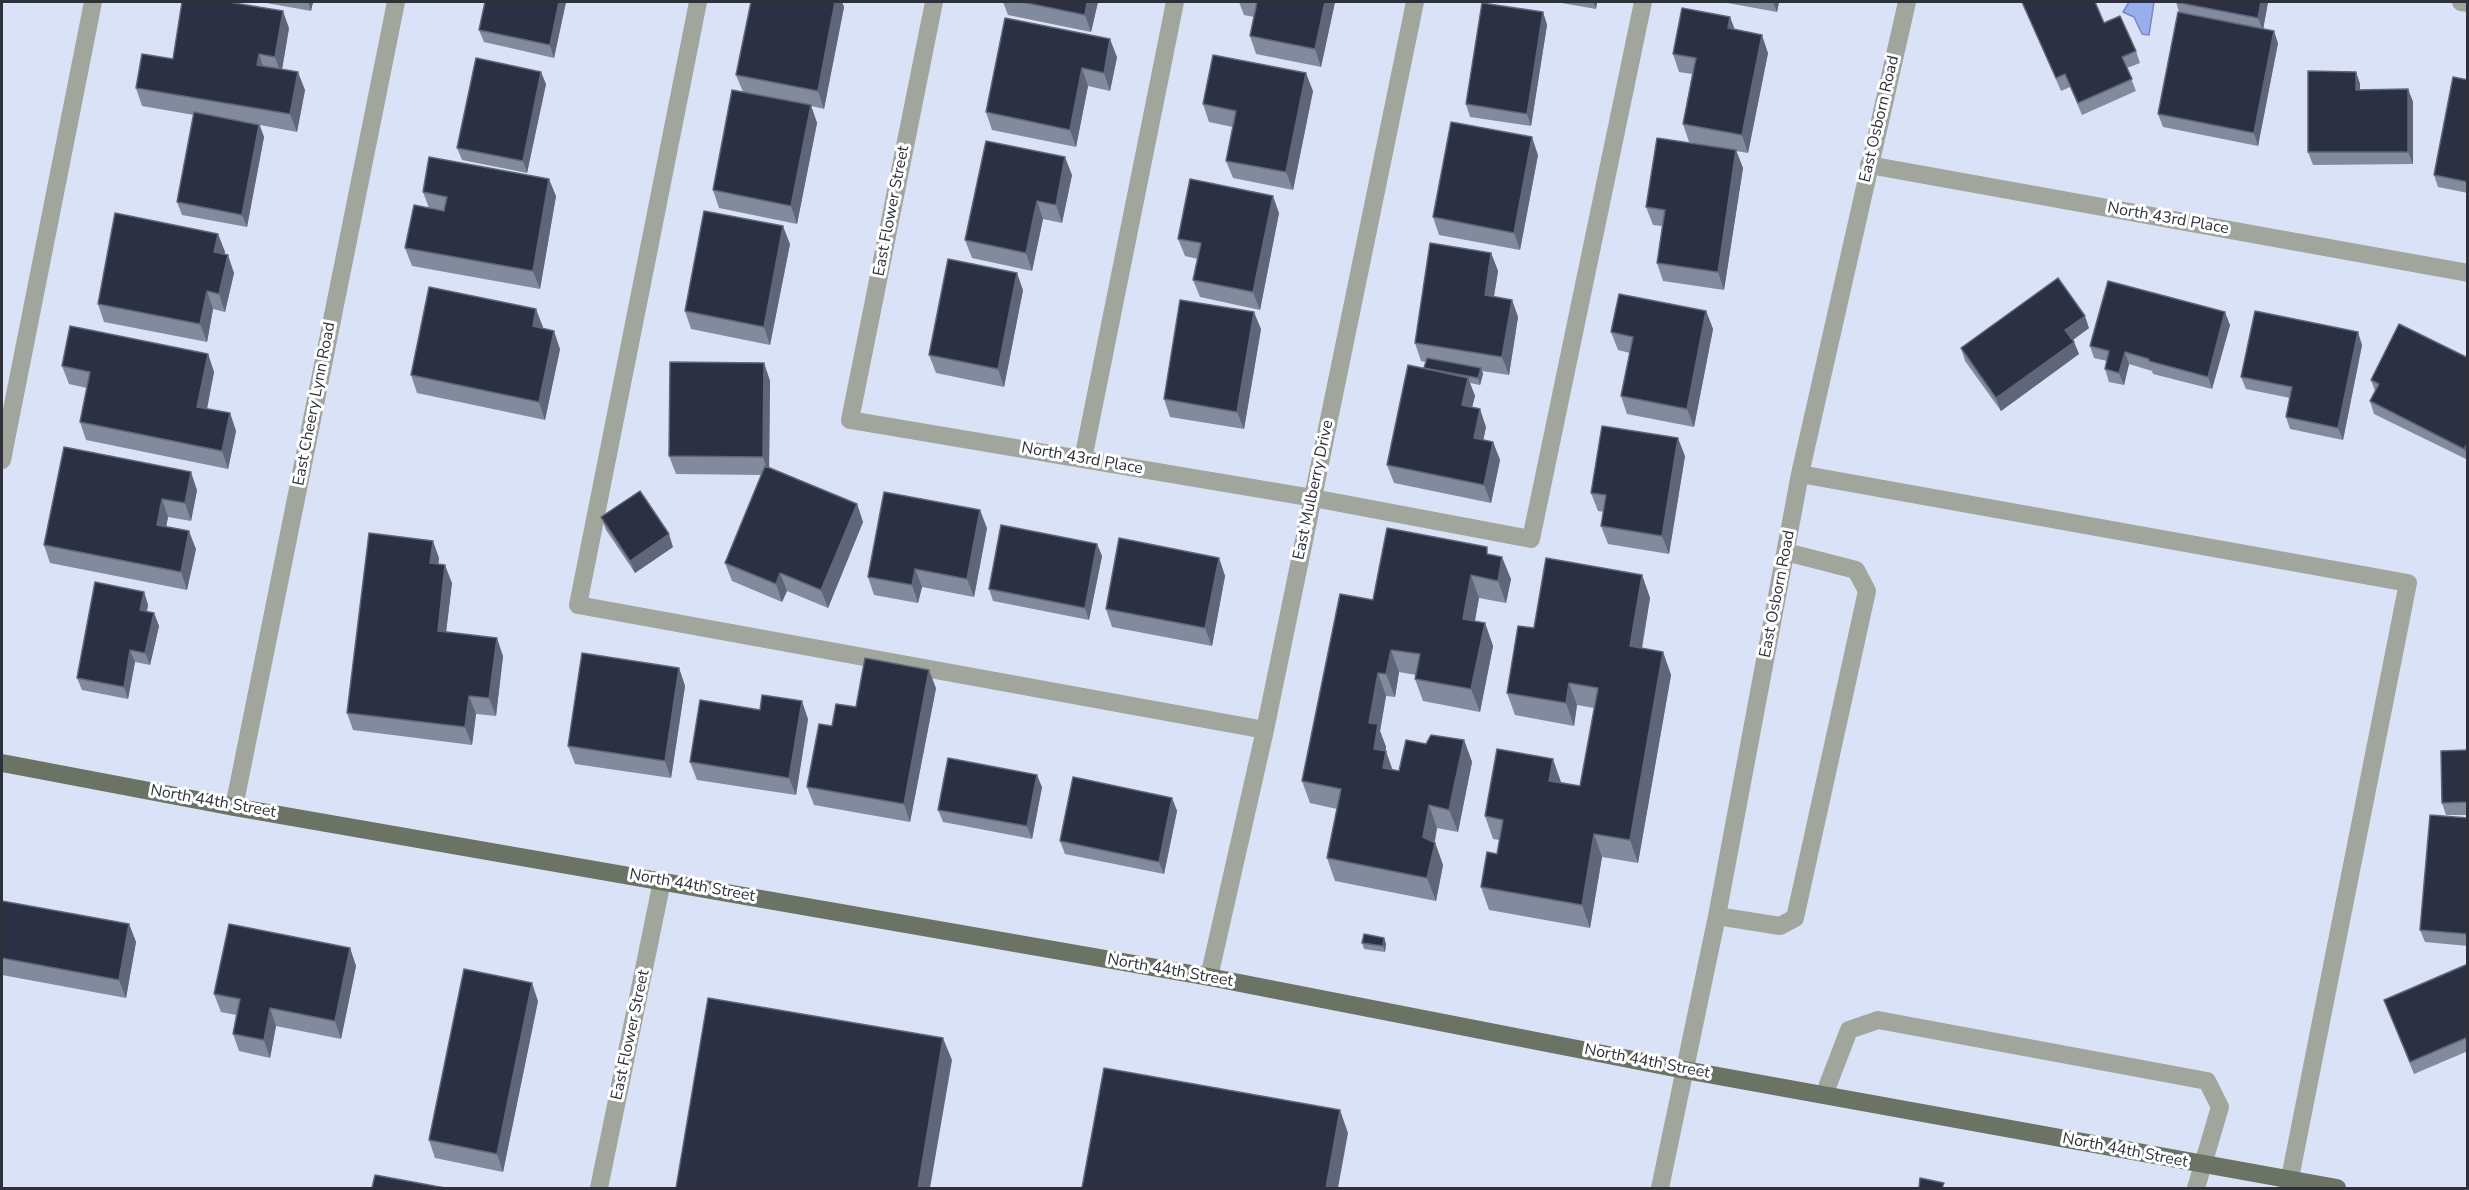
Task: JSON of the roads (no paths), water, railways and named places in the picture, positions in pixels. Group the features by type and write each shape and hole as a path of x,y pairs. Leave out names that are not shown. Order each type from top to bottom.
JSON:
{"main road":[{"name":"North 44th Street","path":"2,763 234,807 1209,977 1685,1070 2202,1165 2289,1184 2337,1188"}],"street":[{"path":"2,460 93,2"},
{"name":"East Cheery Lynn Road","path":"234,807 396,2"},
{"path":"698,2 578,605 1265,730"},
{"name":"East Flower Street","path":"850,420 934,2"},
{"path":"1083,459 1175,2"},
{"name":"East Mulberry Drive","path":"1209,977 1265,730 1415,2"},
{"name":"North 43rd Place","path":"850,420 1313,498 1532,539 1643,2"},
{"name":"East Osborn Road","path":"1660,1188 1717,916 1800,474 1907,2"},
{"path":"2461,2 2468,3"},
{"name":"North 43rd Place","path":"1869,165 2468,273"},
{"path":"1800,474 2408,583 2289,1184"},
{"path":"1717,916 1780,926 1795,918 1867,591 1856,570 1786,552"},
{"name":"East Flower Street","path":"599,1188 662,881"},
{"path":"1824,1095 1849,1030 1878,1020 2207,1081 2220,1107 2196,1188"}],"water":[{"path":"2129,2 2154,2 2149,35 2142,34 2134,17 2123,12"}]}
